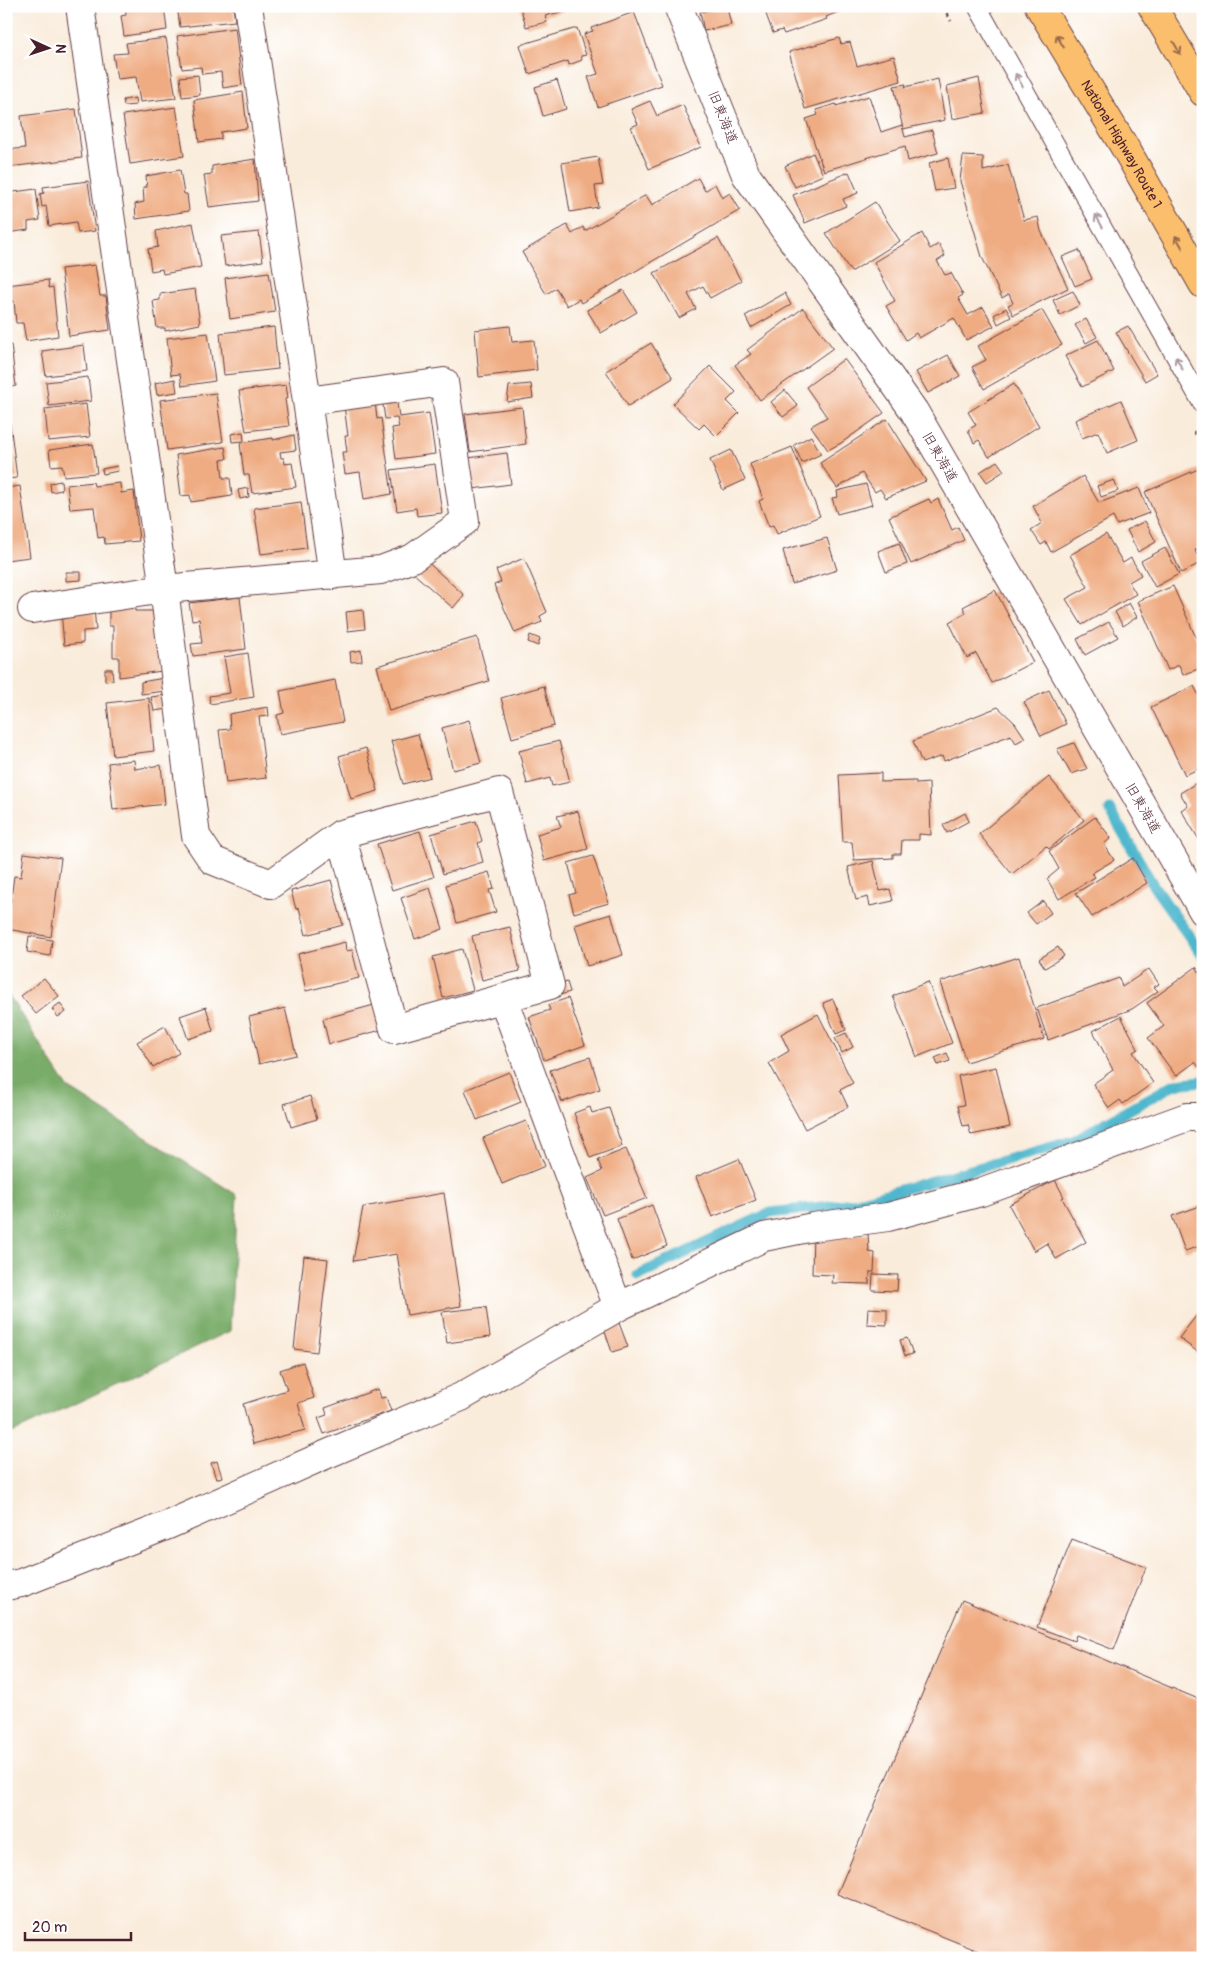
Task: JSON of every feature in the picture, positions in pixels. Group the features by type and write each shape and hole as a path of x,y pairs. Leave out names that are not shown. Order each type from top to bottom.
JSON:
{"highway":[{"name":"National Highway Route 1","path":"1039,6 1127,151 1203,284"},
{"path":"1152,6 1203,92"}],"street":[{"path":"80,6 164,589 196,836 212,860 271,884 341,834 499,792 550,985 394,1029 341,834"},
{"path":"248,6 333,575"},
{"name":"旧東海道","path":"678,6 746,175 914,411 1203,911"},
{"path":"32,609 164,589 381,570 413,558 465,521 444,382 307,401"},
{"path":"502,999 618,1307"},
{"path":"6,1586 22,1583 168,1525 461,1397 618,1307 764,1237 813,1227 888,1217 981,1192 1187,1117 1203,1117"}],"lane":[{"path":"977,6 1203,405"}],"green space":[{"path":"6,991 68,1088 237,1195 230,1331 6,1436"}],"building":[{"path":"125,6 164,6 167,30 124,36 121,16 126,15"},
{"path":"177,6 233,6 235,21 180,27"},
{"path":"520,6 580,7 545,16 547,22 526,27"},
{"path":"763,6 852,6 826,17 827,19 784,34 782,30 773,33"},
{"path":"727,7 731,25 704,31 700,12"},
{"path":"634,12 662,85 598,107 588,77 598,74 584,34 593,31 591,28"},
{"path":"235,28 242,85 223,88 221,72 202,74 201,67 182,69 177,36"},
{"path":"577,28 586,55 581,56 582,60 569,65 568,61 529,74 520,45"},
{"path":"166,38 176,98 140,102 136,77 117,79 113,54 128,53 126,43"},
{"path":"839,38 841,44 850,42 857,66 894,56 901,81 805,109 789,52"},
{"path":"198,75 200,95 182,97 180,77"},
{"path":"979,78 985,113 952,119 947,86"},
{"path":"938,79 945,120 903,129 894,86 906,84 905,87"},
{"path":"557,80 566,109 543,116 535,87"},
{"path":"243,92 247,128 221,132 221,139 199,142 194,100"},
{"path":"869,96 881,132 902,125 905,137 932,130 938,153 908,161 905,146 824,171 806,119 818,115 816,110"},
{"path":"135,98 136,105 124,106 123,100"},
{"path":"650,101 657,116 683,105 701,147 649,169 631,127 638,124 631,109"},
{"path":"176,107 184,156 130,164 123,115"},
{"path":"76,109 82,158 9,167 6,165 6,150 25,148 21,116"},
{"path":"813,153 823,175 795,187 785,166"},
{"path":"963,156 983,157 983,171 1008,165 1024,220 1038,217 1041,231 1068,288 1013,315 1008,305 1013,303 1009,294 1002,298 982,257 960,181"},
{"path":"598,157 603,185 595,186 598,207 570,212 562,163"},
{"path":"948,158 954,188 935,191 929,163"},
{"path":"255,159 258,201 209,207 204,175 212,174 212,166"},
{"path":"180,170 184,194 187,194 189,211 136,219 135,204 144,202 143,187 147,187 146,176"},
{"path":"849,172 858,193 843,199 846,206 805,223 793,195"},
{"path":"698,178 705,191 715,184 722,198 730,193 740,210 581,303 579,299 567,306 556,288 546,294 522,252 567,225 572,234 583,227 585,231 646,195 652,205"},
{"path":"88,181 95,231 78,233 76,222 49,226 46,206 42,207 40,194 44,193 43,187"},
{"path":"36,189 40,220 28,222 28,230 6,233 6,193"},
{"path":"875,202 900,241 851,272 826,233"},
{"path":"193,223 201,267 163,274 162,269 151,271 148,249 158,247 156,231"},
{"path":"259,232 263,261 225,266 221,236"},
{"path":"922,233 930,249 939,244 945,256 937,261 945,275 951,273 963,295 958,298 968,315 983,307 994,326 966,340 954,318 919,338 916,333 906,340 886,306 895,301 874,262"},
{"path":"718,238 741,281 710,298 703,286 688,294 696,309 679,318 654,273"},
{"path":"1079,250 1092,279 1075,286 1062,257"},
{"path":"95,265 100,296 106,296 110,330 69,336 61,269"},
{"path":"269,272 275,312 230,319 225,278"},
{"path":"48,280 49,288 53,287 58,336 26,341 23,323 16,323 14,301 8,301 7,285"},
{"path":"195,289 200,324 165,331 165,328 157,328 153,301 160,300 160,294"},
{"path":"623,290 637,312 601,333 587,310"},
{"path":"1073,291 1080,305 1060,315 1053,300"},
{"path":"785,293 791,305 751,328 745,316"},
{"path":"803,308 833,348 760,400 735,365 751,354 747,350"},
{"path":"1006,308 1011,317 998,324 994,315"},
{"path":"1042,310 1062,345 984,389 972,367 986,360 978,346"},
{"path":"1086,319 1097,337 1086,343 1075,325"},
{"path":"510,326 512,342 534,340 537,370 479,377 475,330"},
{"path":"1128,326 1157,374 1145,381 1116,332"},
{"path":"274,327 278,369 224,375 220,333"},
{"path":"208,333 215,381 182,386 180,374 171,375 167,338"},
{"path":"1098,340 1114,371 1082,387 1065,356"},
{"path":"651,343 673,378 628,406 606,371"},
{"path":"11,345 16,386 6,388 6,346"},
{"path":"84,345 87,371 46,376 42,351"},
{"path":"948,355 960,376 928,393 916,372"},
{"path":"844,359 884,413 828,450 811,426 827,417 806,387"},
{"path":"710,366 736,392 727,401 739,413 716,436 704,424 699,429 673,404"},
{"path":"88,377 91,401 49,406 46,382"},
{"path":"175,379 177,392 157,395 155,383"},
{"path":"531,384 533,398 507,402 509,386"},
{"path":"1014,384 1039,426 989,457 979,440 974,443 968,430 976,425 968,412"},
{"path":"286,385 288,398 285,399 289,426 246,431 239,391"},
{"path":"785,390 798,406 783,417 771,402"},
{"path":"216,393 223,442 167,450 160,400"},
{"path":"396,396 399,417 429,413 435,454 396,459 392,428 399,427 397,418 385,419 382,398"},
{"path":"1121,400 1138,440 1107,453 1098,432 1082,438 1075,420"},
{"path":"375,401 377,419 381,418 392,494 364,499 360,472 345,474 342,452 347,452 345,436 348,436 344,405"},
{"path":"86,404 90,437 48,441 45,409"},
{"path":"6,407 8,407 17,478 6,479"},
{"path":"522,407 526,444 470,452 465,414"},
{"path":"887,419 926,481 886,498 880,489 875,492 862,473 837,488 820,463"},
{"path":"243,432 244,441 232,442 231,434"},
{"path":"294,435 296,450 280,452 285,464 292,463 296,487 252,493 249,475 244,475 240,443 273,438 273,440"},
{"path":"811,436 821,454 802,463 794,445"},
{"path":"93,444 97,473 64,476 62,465 51,466 49,450"},
{"path":"225,447 227,459 221,460 223,478 230,478 232,496 191,502 190,495 181,496 176,455"},
{"path":"792,447 820,516 777,534 773,525 769,527 759,501 763,499 750,464"},
{"path":"731,450 745,480 723,490 710,460"},
{"path":"507,453 511,484 472,489 468,458"},
{"path":"997,461 1004,471 987,482 980,472"},
{"path":"435,464 442,513 417,516 416,508 397,511 391,470"},
{"path":"117,466 118,471 103,474 102,469"},
{"path":"1203,467 1203,546 1195,550 1200,563 1181,573 1145,492"},
{"path":"1083,476 1099,503 1139,488 1149,513 1117,525 1113,517 1051,552 1046,542 1041,545 1031,530 1042,523 1033,506"},
{"path":"1114,480 1118,491 1101,497 1097,486"},
{"path":"61,481 62,490 51,492 50,483"},
{"path":"93,482 94,486 120,483 121,493 134,491 139,541 105,544 104,537 98,538 94,507 70,509 67,485"},
{"path":"866,484 872,505 837,514 832,498 838,497 837,491"},
{"path":"20,486 30,557 6,560 6,488"},
{"path":"248,488 249,497 240,499 238,490"},
{"path":"929,499 931,503 938,499 952,530 958,527 964,540 911,564 889,517"},
{"path":"301,502 307,548 261,554 254,508"},
{"path":"1145,521 1156,542 1138,552 1127,530"},
{"path":"1106,534 1123,563 1131,558 1141,575 1129,582 1136,594 1082,625 1066,599 1088,587 1070,555"},
{"path":"827,538 837,570 792,584 783,550"},
{"path":"899,543 907,564 886,572 878,551"},
{"path":"1165,548 1179,574 1155,587 1141,561"},
{"path":"524,558 547,612 540,616 542,622 515,633 494,585 501,582 496,570"},
{"path":"424,559 464,595 453,608 412,572"},
{"path":"66,572 81,572 81,580 66,581"},
{"path":"1173,586 1203,653 1203,667 1183,675 1179,665 1168,670 1138,601"},
{"path":"995,590 1033,662 992,683 976,653 967,658 949,622 966,613 963,607"},
{"path":"240,597 246,649 193,656 191,644 202,643 199,619 192,620 189,603"},
{"path":"134,601 135,611 153,611 162,671 119,677 119,657 113,657 113,626 109,626 109,605"},
{"path":"1129,603 1137,617 1123,626 1115,612"},
{"path":"94,608 96,630 83,631 83,643 64,645 61,611"},
{"path":"363,610 365,629 348,631 346,612"},
{"path":"1109,622 1118,637 1085,655 1077,639"},
{"path":"530,635 540,639 538,646 528,642"},
{"path":"477,637 489,681 389,711 377,666"},
{"path":"361,650 362,661 351,662 350,652"},
{"path":"248,653 254,697 210,704 209,696 230,693 224,657"},
{"path":"105,669 112,669 113,680 105,681"},
{"path":"164,678 166,691 141,694 141,682"},
{"path":"335,680 343,722 280,734 277,715 284,713 280,691"},
{"path":"544,686 554,726 512,738 501,698"},
{"path":"1194,686 1203,704 1203,767 1185,775 1151,707"},
{"path":"1049,690 1066,724 1041,736 1024,702"},
{"path":"166,695 167,709 154,711 151,697"},
{"path":"149,698 154,751 113,756 107,703"},
{"path":"268,707 269,716 259,717 266,778 226,783 219,730 230,729 229,714"},
{"path":"998,707 1015,723 1025,738 1016,743 1011,735 944,761 942,756 922,763 913,741"},
{"path":"469,720 481,763 453,770 442,728"},
{"path":"418,734 430,777 403,784 391,741"},
{"path":"559,741 570,782 552,786 550,778 527,784 519,751"},
{"path":"1074,743 1087,769 1071,774 1057,749"},
{"path":"366,748 378,791 351,799 339,756"},
{"path":"134,760 135,769 161,765 165,804 113,810 108,763"},
{"path":"881,773 881,782 916,781 916,784 929,783 931,835 919,834 919,840 902,840 901,854 893,854 893,858 854,860 852,842 843,842 839,775"},
{"path":"1049,777 1084,820 1049,849 1046,846 1012,874 979,834"},
{"path":"1203,779 1203,846 1181,810 1188,806 1180,793"},
{"path":"578,811 588,849 544,861 537,834 561,827 557,816"},
{"path":"965,813 969,821 947,833 943,825"},
{"path":"1095,817 1111,838 1104,844 1114,860 1092,873 1095,877 1059,899 1047,879 1059,869 1049,851"},
{"path":"476,821 482,841 478,843 483,862 443,874 431,834"},
{"path":"420,831 434,877 392,890 377,844"},
{"path":"24,853 61,858 51,937 7,929 14,876 21,877"},
{"path":"593,856 609,903 574,913 569,895 576,893 568,863"},
{"path":"1133,858 1147,883 1092,917 1076,893"},
{"path":"873,861 880,891 890,889 893,901 870,906 868,897 856,900 848,867"},
{"path":"489,872 494,889 489,890 496,912 457,923 446,885"},
{"path":"331,880 343,925 306,935 299,908 296,909 291,891"},
{"path":"430,888 443,929 415,939 401,898"},
{"path":"1043,901 1051,913 1036,924 1027,913"},
{"path":"611,914 623,955 587,966 575,925"},
{"path":"510,927 520,971 482,980 472,936"},
{"path":"29,936 52,940 50,956 27,952"},
{"path":"345,942 346,951 352,950 359,978 306,991 298,954"},
{"path":"1058,947 1064,956 1045,968 1039,959"},
{"path":"462,949 473,990 443,998 433,957"},
{"path":"1019,957 1044,1039 966,1062 940,982"},
{"path":"1196,967 1203,977 1203,1064 1199,1067 1195,1062 1176,1076 1148,1038 1164,1026 1147,1003"},
{"path":"1149,969 1159,984 1154,987 1158,991 1132,1009 1048,1040 1037,1008 1119,978 1122,987"},
{"path":"44,978 59,996 36,1014 21,996"},
{"path":"567,982 570,992 560,995 556,986"},
{"path":"928,982 952,1043 917,1057 893,996"},
{"path":"568,998 585,1045 544,1060 529,1017 550,1010 548,1005"},
{"path":"833,999 846,1030 836,1034 823,1003"},
{"path":"60,1003 66,1012 58,1017 52,1009"},
{"path":"374,1005 381,1030 329,1044 323,1019"},
{"path":"206,1007 213,1031 188,1039 180,1016"},
{"path":"285,1008 296,1055 259,1064 249,1017"},
{"path":"818,1014 853,1083 840,1090 848,1107 805,1129 769,1063 789,1051 781,1034"},
{"path":"1121,1016 1138,1049 1133,1052 1153,1083 1123,1104 1120,1100 1109,1108 1093,1084 1113,1070 1093,1031"},
{"path":"165,1026 179,1053 153,1067 137,1042"},
{"path":"846,1033 853,1047 842,1053 835,1038"},
{"path":"947,1053 950,1061 938,1065 935,1058"},
{"path":"590,1057 600,1089 562,1102 550,1070"},
{"path":"996,1067 1010,1127 971,1135 968,1125 963,1126 958,1106 964,1105 958,1076"},
{"path":"509,1072 521,1102 477,1120 465,1090"},
{"path":"310,1096 317,1119 291,1127 284,1104"},
{"path":"590,1107 592,1113 609,1108 622,1146 590,1158 574,1113"},
{"path":"526,1121 545,1166 502,1184 483,1138"},
{"path":"626,1149 647,1198 603,1215 587,1178 602,1171 598,1160"},
{"path":"739,1159 756,1200 712,1217 696,1177"},
{"path":"1055,1180 1064,1197 1062,1198 1086,1242 1056,1259 1047,1243 1034,1251 1009,1205"},
{"path":"444,1193 461,1306 407,1315 397,1254 353,1261 363,1207"},
{"path":"652,1205 667,1246 632,1260 617,1219"},
{"path":"1203,1205 1203,1245 1185,1251 1172,1216"},
{"path":"813,1233 868,1234 869,1252 875,1253 874,1272 870,1272 869,1284 832,1283 833,1275 812,1274"},
{"path":"304,1256 328,1259 317,1352 294,1349"},
{"path":"873,1274 898,1275 897,1291 872,1290"},
{"path":"486,1307 490,1337 447,1343 442,1312"},
{"path":"1203,1307 1203,1356 1179,1338"},
{"path":"868,1308 887,1309 887,1325 867,1324"},
{"path":"619,1323 628,1347 612,1352 604,1329"},
{"path":"907,1338 913,1354 905,1356 900,1340"},
{"path":"303,1362 314,1398 298,1403 305,1430 253,1444 243,1404 287,1390 280,1370"},
{"path":"378,1389 381,1398 386,1397 391,1411 324,1434 318,1418 327,1415 325,1408"},
{"path":"217,1461 222,1477 216,1479 211,1463"},
{"path":"1072,1539 1146,1567 1114,1650 1076,1635 1074,1641 1037,1627"},
{"path":"962,1600 1203,1701 1203,1958 996,1958 837,1894"}],"waterway":[{"path":"1110,810 1153,885 1203,956"},
{"path":"638,1275 770,1213 854,1203 1073,1141 1175,1084 1203,1081"}]}
